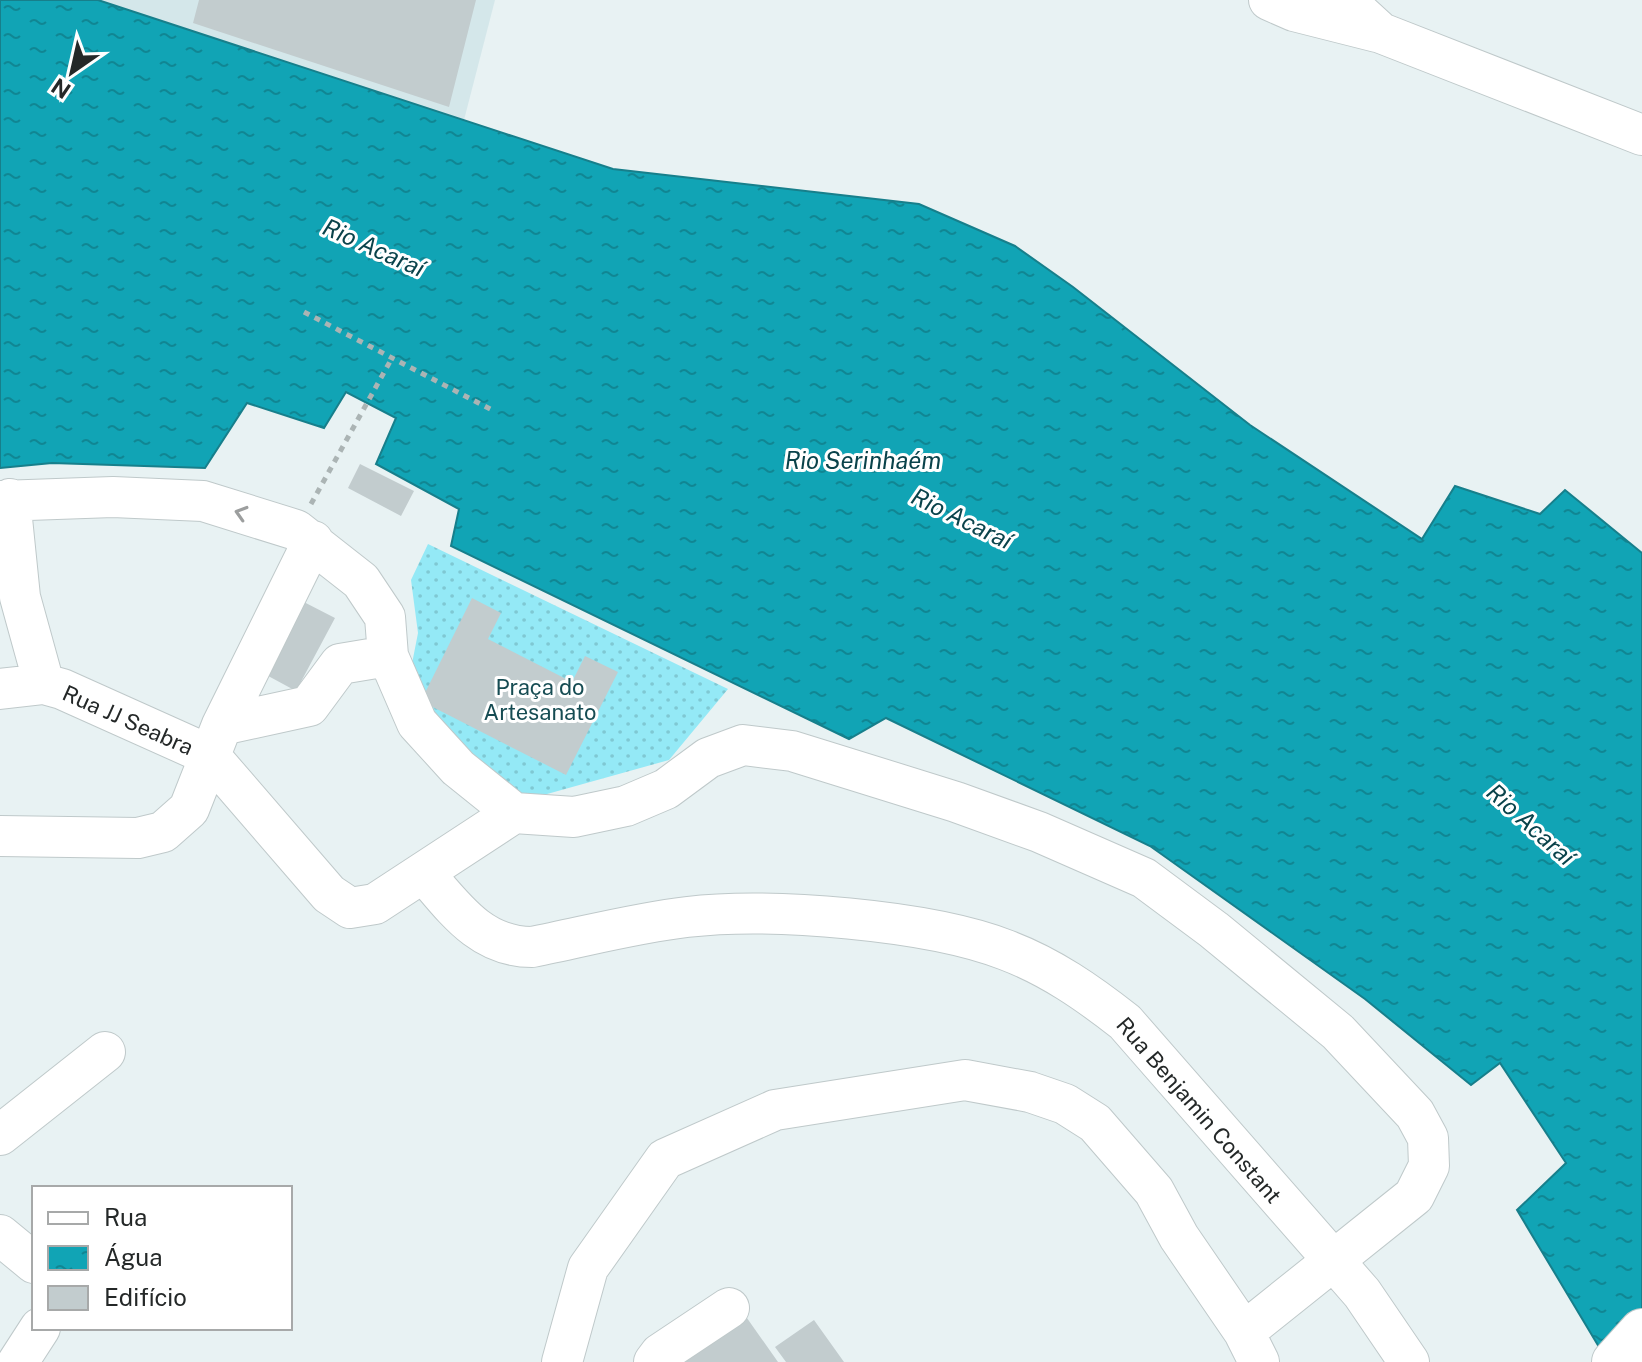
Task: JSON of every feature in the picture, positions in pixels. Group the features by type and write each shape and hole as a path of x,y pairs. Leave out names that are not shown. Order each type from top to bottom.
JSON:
{"main road":[{"path":"1614,1362 1642,1331"}],"street":[{"path":"1269,0 1294,11 1381,33 1642,135"},
{"path":"1345,0 1381,33"},
{"path":"44,684 20,597 5,500 113,497 203,501 305,536 361,581 385,617 388,656 417,723 458,768 514,813 574,817 626,806 666,789 708,758 743,745 792,751 956,802 1039,832 1144,878 1214,930 1338,1032 1415,1114 1428,1138 1429,1166 1414,1196 1333,1260 1252,1347 1179,1237 1154,1191 1095,1123 1065,1104 1030,1092 965,1080 775,1110 665,1159 588,1268 562,1362"},
{"path":"0,836 138,838 163,832 189,809 305,536"},
{"path":"216,740 309,706 340,664 388,656"},
{"name":"Rua JJ Seabra","path":"0,689 44,684 216,740"},
{"path":"216,740 340,904 363,908 424,873 514,813"},
{"name":"Rua Benjamin Constant","path":"424,873 475,929 509,947 532,947 685,917 734,913 883,924 1003,949 1085,990 1125,1022 1362,1293 1409,1362"},
{"path":"0,1135 105,1052"},
{"path":"0,1235 32,1261"},
{"path":"654,1362 660,1354 729,1308"},
{"path":"18,1362 39,1330"}],"path":[{"path":"304,312 492,410"},
{"path":"305,536 392,358"}],"shaded area":[{"path":"98,0 495,0 464,120"}],"green space":[{"name":"Praça do Artesanato","path":"428,544 728,689 669,760 522,801 483,774 407,689 418,633 411,580"}],"water":[{"name":"Rio Serinhaém","path":"0,0 98,0 613,169 919,204 1015,246 1073,287 1250,425 1422,539 1455,486 1540,514 1565,490 1642,553 1642,1362 1608,1362 1517,1210 1566,1163 1500,1063 1471,1085 1365,999 1150,846 886,718 849,739 451,546 459,509 376,464 396,418 346,392 324,428 247,403 205,468 52,463 0,468"}],"building":[{"path":"199,0 476,0 449,107 193,23"},
{"path":"360,464 414,491 401,516 348,488"},
{"path":"472,598 501,613 488,639 572,682 585,656 618,672 566,775 421,701"},
{"path":"298,599 335,618 296,691 259,671"},
{"path":"742,1311 778,1362 669,1362"},
{"path":"814,1320 844,1362 786,1362 775,1347"}],"water label":[{"name":"Rio Acaraí","path":"374,247"},
{"name":"Rio Acaraí","path":"962,518"},
{"name":"Rio Acaraí","path":"1531,824"}]}
